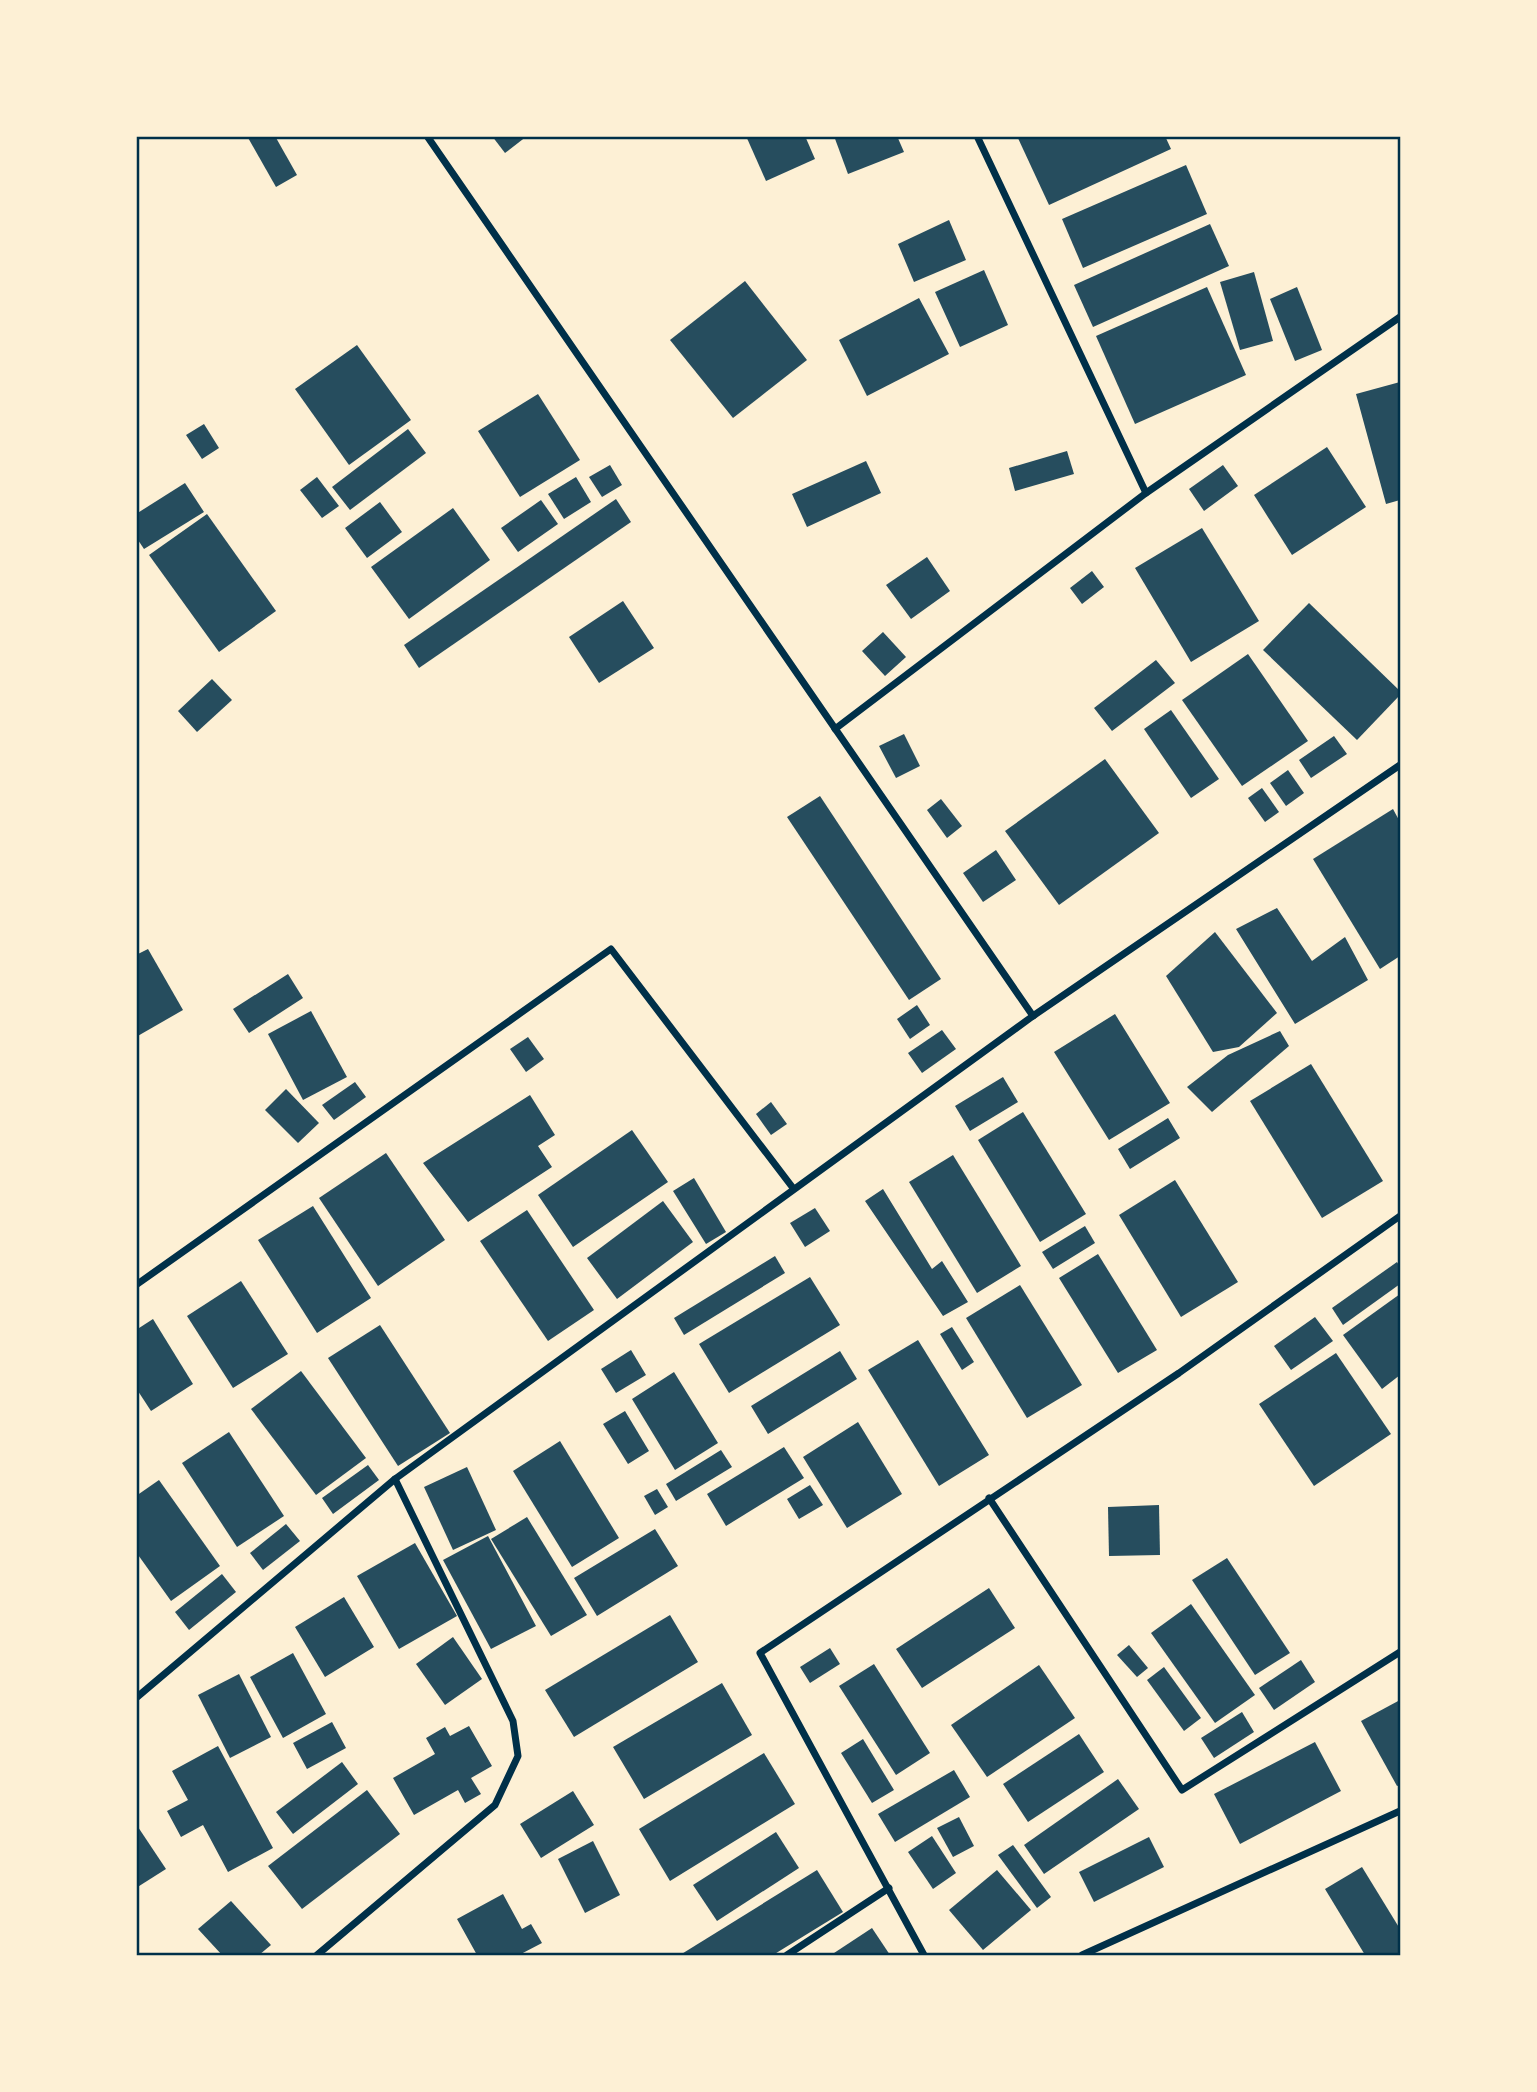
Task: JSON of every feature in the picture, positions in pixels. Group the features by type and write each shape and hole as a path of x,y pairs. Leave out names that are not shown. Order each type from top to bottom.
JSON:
{"street":[{"path":"427,136 1033,1016"},
{"path":"977,136 1146,493"},
{"path":"835,729 1146,493 1401,317"},
{"path":"136,1698 395,1479 1033,1016 1401,765"},
{"path":"136,1285 611,949 793,1188"},
{"path":"924,1955 761,1653 989,1498 1180,1373 1401,1216"},
{"path":"317,1955 495,1805 518,1756 513,1721 395,1479"},
{"path":"989,1498 1182,1790 1401,1652"},
{"path":"1082,1955 1401,1811"},
{"path":"787,1955 889,1888"}],"building":[{"path":"247,136 275,136 297,175 276,187"},
{"path":"492,136 527,136 505,153"},
{"path":"746,136 805,136 815,159 766,181"},
{"path":"834,136 897,136 904,152 848,174"},
{"path":"1017,136 1165,136 1171,149 1049,205"},
{"path":"1186,165 1207,214 1083,268 1062,219"},
{"path":"949,220 966,260 914,282 898,244"},
{"path":"1210,224 1229,266 1093,327 1074,285"},
{"path":"984,270 1008,325 960,347 935,292"},
{"path":"1254,272 1273,341 1240,350 1220,282"},
{"path":"745,281 807,360 733,418 670,340"},
{"path":"1207,287 1246,375 1135,424 1096,336"},
{"path":"1297,287 1322,350 1295,361 1270,299"},
{"path":"919,298 949,354 867,396 839,340"},
{"path":"357,345 411,420 349,465 295,389"},
{"path":"1400,382 1400,500 1386,504 1356,394"},
{"path":"538,394 580,460 520,497 478,431"},
{"path":"204,424 219,448 202,459 186,435"},
{"path":"408,429 426,453 350,510 332,487"},
{"path":"1327,447 1366,507 1292,555 1254,495"},
{"path":"1067,451 1074,474 1015,491 1009,468"},
{"path":"866,461 881,493 807,527 792,494"},
{"path":"610,465 622,485 602,497 589,477"},
{"path":"1223,465 1238,486 1204,511 1189,489"},
{"path":"317,477 339,506 322,518 300,490"},
{"path":"576,477 591,502 564,519 548,494"},
{"path":"185,483 204,512 144,549 136,537 136,514"},
{"path":"616,499 631,522 419,668 404,645"},
{"path":"541,500 558,524 518,552 501,528"},
{"path":"380,502 402,532 367,558 345,528"},
{"path":"453,508 490,560 409,619 371,567"},
{"path":"207,514 276,611 219,652 149,555"},
{"path":"1202,528 1259,621 1191,662 1135,568"},
{"path":"927,557 950,591 911,619 886,585"},
{"path":"1092,571 1104,587 1082,604 1070,588"},
{"path":"623,601 654,648 599,683 569,637"},
{"path":"1309,603 1400,691 1400,695 1357,740 1263,650"},
{"path":"883,632 906,657 885,676 862,651"},
{"path":"1248,654 1308,741 1242,786 1182,700"},
{"path":"1156,660 1175,683 1112,731 1094,708"},
{"path":"212,679 232,700 197,732 178,711"},
{"path":"1171,710 1219,779 1191,798 1144,729"},
{"path":"904,734 920,766 896,778 879,746"},
{"path":"1334,736 1347,754 1311,778 1299,760"},
{"path":"1105,759 1159,833 1059,905 1005,831"},
{"path":"1288,770 1304,793 1286,806 1270,783"},
{"path":"1262,788 1279,812 1265,822 1248,798"},
{"path":"820,796 941,979 909,1000 787,817"},
{"path":"941,799 962,826 947,838 927,810"},
{"path":"1393,809 1400,822 1400,956 1380,969 1313,859"},
{"path":"996,850 1016,880 983,902 963,873"},
{"path":"1277,908 1312,961 1345,937 1368,980 1295,1024 1236,929"},
{"path":"1215,932 1277,1013 1239,1047 1213,1052 1166,976"},
{"path":"148,949 183,1010 136,1037 136,955"},
{"path":"288,974 303,998 249,1033 233,1009"},
{"path":"917,1005 930,1025 910,1039 897,1019"},
{"path":"311,1011 347,1077 303,1100 268,1034"},
{"path":"1115,1014 1170,1103 1109,1140 1054,1052"},
{"path":"942,1030 956,1049 922,1073 908,1053"},
{"path":"1280,1031 1289,1046 1212,1112 1187,1087 1228,1055"},
{"path":"528,1037 544,1059 526,1072 510,1049"},
{"path":"1311,1064 1383,1181 1322,1218 1250,1101"},
{"path":"1003,1077 1018,1102 970,1131 955,1106"},
{"path":"355,1082 366,1097 334,1120 322,1105"},
{"path":"286,1089 319,1123 298,1143 265,1110"},
{"path":"530,1095 555,1135 538,1146 552,1167 468,1222 423,1163"},
{"path":"771,1102 787,1124 771,1135 756,1114"},
{"path":"1023,1112 1086,1214 1040,1242 978,1140"},
{"path":"1168,1118 1180,1138 1130,1169 1118,1149"},
{"path":"632,1130 668,1182 573,1247 538,1195"},
{"path":"386,1153 445,1240 378,1286 319,1198"},
{"path":"953,1155 1021,1266 977,1293 909,1182"},
{"path":"694,1178 726,1232 706,1244 673,1191"},
{"path":"1175,1180 1238,1282 1181,1317 1119,1215"},
{"path":"883,1189 932,1269 942,1261 968,1302 943,1316 865,1201"},
{"path":"663,1201 693,1242 617,1299 587,1258"},
{"path":"313,1206 371,1298 317,1333 258,1240"},
{"path":"815,1208 830,1231 805,1247 790,1223"},
{"path":"527,1210 594,1310 548,1341 480,1241"},
{"path":"1085,1226 1095,1243 1053,1269 1042,1252"},
{"path":"1098,1254 1157,1350 1118,1373 1059,1278"},
{"path":"775,1256 785,1273 684,1335 674,1318"},
{"path":"1397,1262 1400,1267 1400,1284 1343,1325 1332,1308"},
{"path":"810,1277 840,1325 729,1393 699,1344"},
{"path":"241,1281 288,1354 233,1388 187,1316"},
{"path":"1020,1285 1082,1385 1027,1418 966,1318"},
{"path":"1400,1294 1400,1375 1382,1389 1343,1335"},
{"path":"1315,1317 1333,1341 1291,1370 1274,1346"},
{"path":"153,1319 193,1384 151,1411 136,1388 136,1330"},
{"path":"380,1325 450,1433 398,1466 328,1358"},
{"path":"952,1327 974,1362 962,1370 940,1334"},
{"path":"918,1340 989,1455 939,1486 868,1370"},
{"path":"631,1350 646,1375 616,1393 601,1369"},
{"path":"840,1351 857,1379 768,1434 751,1406"},
{"path":"1336,1353 1391,1434 1314,1486 1259,1404"},
{"path":"301,1371 366,1458 316,1495 251,1409"},
{"path":"674,1372 718,1443 675,1470 632,1399"},
{"path":"625,1411 649,1451 628,1464 603,1424"},
{"path":"858,1422 902,1494 847,1528 803,1457"},
{"path":"229,1432 284,1516 237,1547 182,1463"},
{"path":"560,1441 619,1538 572,1567 513,1471"},
{"path":"784,1447 804,1478 726,1526 707,1494"},
{"path":"721,1450 732,1467 676,1501 666,1484"},
{"path":"368,1465 379,1480 333,1514 322,1498"},
{"path":"467,1467 496,1530 453,1550 424,1487"},
{"path":"159,1480 220,1566 171,1601 136,1552 136,1496"},
{"path":"810,1485 823,1505 799,1519 787,1499"},
{"path":"657,1489 668,1507 655,1515 644,1496"},
{"path":"1159,1505 1160,1555 1109,1556 1108,1507"},
{"path":"527,1517 587,1615 551,1636 491,1539"},
{"path":"286,1524 300,1541 263,1570 250,1553"},
{"path":"655,1529 678,1566 597,1616 574,1578"},
{"path":"488,1536 536,1626 491,1649 443,1560"},
{"path":"415,1543 457,1616 399,1649 357,1576"},
{"path":"1227,1558 1290,1653 1255,1675 1192,1580"},
{"path":"222,1574 236,1592 189,1630 175,1612"},
{"path":"989,1588 1015,1628 922,1688 896,1649"},
{"path":"344,1597 374,1647 325,1677 295,1627"},
{"path":"1191,1604 1255,1695 1215,1723 1151,1633"},
{"path":"670,1615 698,1662 574,1737 545,1690"},
{"path":"453,1637 482,1679 445,1705 416,1664"},
{"path":"1129,1645 1148,1668 1137,1677 1117,1655"},
{"path":"830,1648 840,1664 810,1683 800,1667"},
{"path":"293,1653 326,1714 283,1738 250,1677"},
{"path":"1301,1660 1315,1682 1274,1710 1259,1688"},
{"path":"874,1664 930,1753 896,1775 839,1686"},
{"path":"1039,1665 1075,1718 987,1777 951,1725"},
{"path":"1164,1667 1201,1718 1184,1731 1147,1680"},
{"path":"239,1674 271,1737 230,1758 198,1695"},
{"path":"722,1683 752,1735 644,1799 613,1747"},
{"path":"1400,1700 1400,1785 1397,1786 1361,1721"},
{"path":"1242,1712 1254,1732 1214,1758 1201,1738"},
{"path":"332,1722 346,1748 307,1769 293,1743"},
{"path":"469,1726 492,1766 471,1778 481,1794 465,1803 458,1790 414,1815 393,1778 435,1754 426,1738 445,1727 450,1736"},
{"path":"1079,1734 1104,1772 1028,1822 1003,1784"},
{"path":"863,1739 894,1790 872,1803 841,1753"},
{"path":"1315,1742 1341,1791 1240,1844 1214,1794"},
{"path":"218,1746 273,1848 228,1872 203,1825 181,1837 167,1811 188,1800 172,1771"},
{"path":"764,1753 795,1804 670,1881 639,1829"},
{"path":"342,1762 358,1784 293,1834 276,1812"},
{"path":"954,1770 970,1797 895,1842 878,1814"},
{"path":"1118,1779 1139,1809 1044,1874 1024,1845"},
{"path":"367,1790 400,1834 302,1909 268,1866"},
{"path":"573,1791 594,1825 541,1858 520,1824"},
{"path":"959,1817 974,1846 953,1857 937,1828"},
{"path":"136,1824 166,1869 136,1888"},
{"path":"776,1832 799,1868 717,1921 693,1885"},
{"path":"932,1836 956,1873 933,1889 908,1852"},
{"path":"1149,1837 1164,1867 1094,1902 1079,1872"},
{"path":"593,1841 620,1895 585,1913 558,1859"},
{"path":"1013,1845 1051,1897 1037,1908 998,1855"},
{"path":"1362,1867 1400,1929 1400,1955 1365,1955 1325,1889"},
{"path":"817,1870 843,1912 773,1955 680,1955"},
{"path":"997,1870 1031,1910 983,1950 949,1910"},
{"path":"503,1894 522,1929 531,1924 542,1943 519,1955 477,1955 457,1919"},
{"path":"231,1901 271,1945 259,1955 222,1955 198,1929"},
{"path":"872,1928 890,1955 831,1955"}]}
